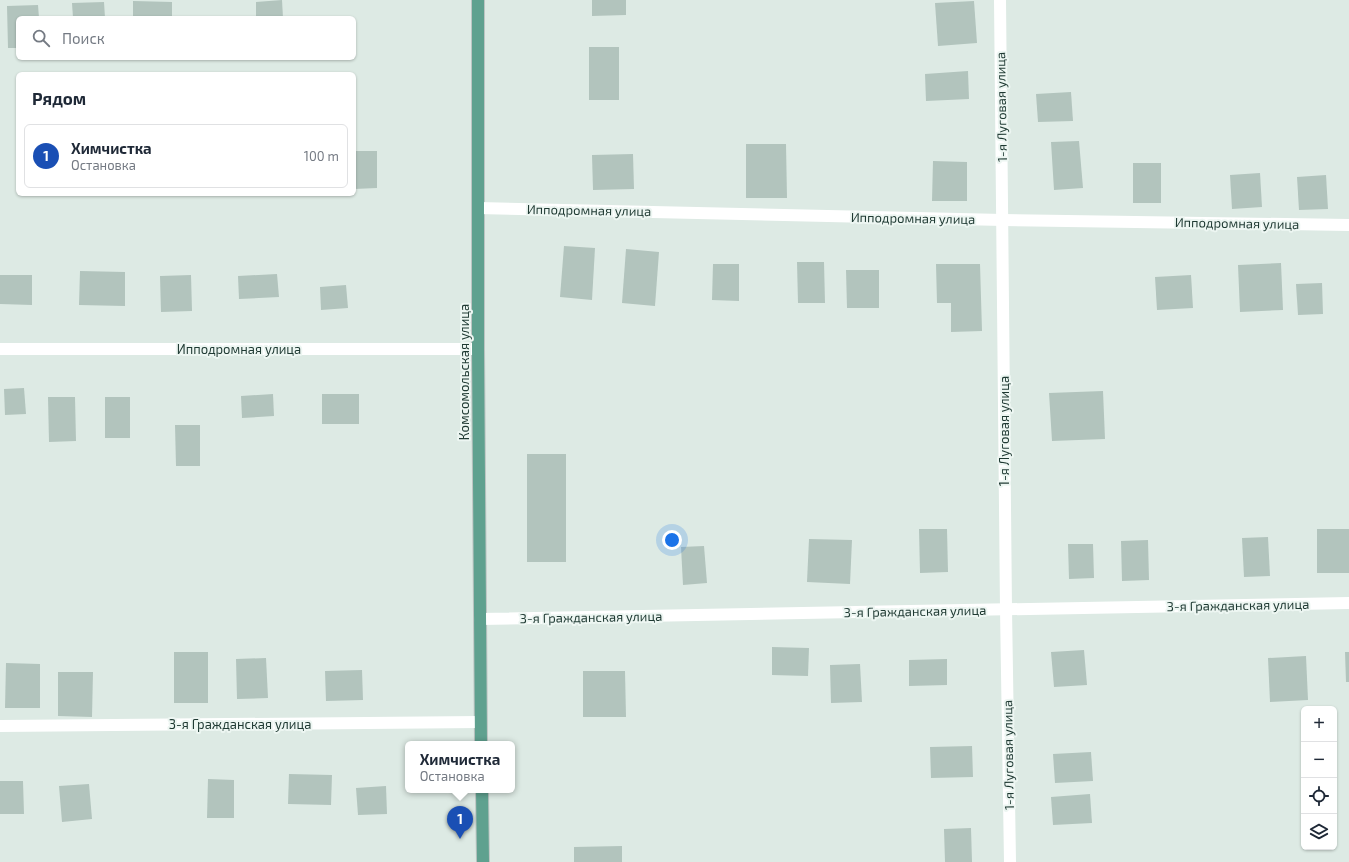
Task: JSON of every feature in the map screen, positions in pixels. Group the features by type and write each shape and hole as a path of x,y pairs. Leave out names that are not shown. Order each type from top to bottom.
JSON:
{"main road":[{"name":"Комсомольская улица","path":"478,0 478,349 481,741"},
{"path":"482,793 483,862"}],"street":[{"name":"1-я Луговая улица","path":"1000,0 1010,862"},
{"name":"Ипподромная улица","path":"478,208 1003,220 1349,225"},
{"name":"Ипподромная улица","path":"0,349 478,349"},
{"name":"3-я Гражданская улица","path":"480,619 1349,603"},
{"name":"3-я Гражданская улица","path":"0,726 480,722"}],"building":[{"path":"282,0 283,16 256,16 256,2"},
{"path":"592,0 626,0 626,15 592,16"},
{"path":"133,1 172,2 172,16 133,16"},
{"path":"974,1 977,43 938,46 935,3"},
{"path":"104,2 105,16 73,16 72,3"},
{"path":"38,5 39,16 16,16 16,48 8,48 7,6"},
{"path":"589,47 619,47 619,100 589,100"},
{"path":"968,71 969,99 926,101 925,74"},
{"path":"1071,92 1073,121 1038,122 1036,94"},
{"path":"1079,141 1083,188 1054,190 1051,142"},
{"path":"746,144 786,144 787,198 746,198"},
{"path":"356,151 377,151 377,188 356,189"},
{"path":"633,154 634,189 593,190 592,155"},
{"path":"933,161 967,162 967,201 932,201"},
{"path":"1133,163 1161,163 1161,203 1133,203"},
{"path":"1260,173 1262,207 1232,209 1230,175"},
{"path":"1326,175 1328,209 1299,210 1297,177"},
{"path":"564,246 595,248 592,300 560,297"},
{"path":"626,249 659,252 655,306 622,303"},
{"path":"797,262 824,262 825,303 798,303"},
{"path":"1281,263 1283,310 1240,312 1238,265"},
{"path":"713,264 739,264 739,301 712,300"},
{"path":"936,264 980,264 982,331 951,332 951,303 937,303"},
{"path":"846,270 879,270 879,308 847,308"},
{"path":"80,271 125,272 125,306 79,305"},
{"path":"277,274 279,297 239,299 238,276"},
{"path":"0,275 32,275 32,305 0,304"},
{"path":"191,275 192,311 161,312 160,276"},
{"path":"1191,275 1193,308 1157,310 1155,277"},
{"path":"1322,283 1323,314 1298,315 1296,284"},
{"path":"346,285 348,308 321,310 320,287"},
{"path":"24,388 26,414 5,415 4,389"},
{"path":"1103,391 1105,439 1052,441 1049,393"},
{"path":"273,394 274,416 242,418 241,396"},
{"path":"322,394 359,394 359,424 322,424"},
{"path":"48,397 75,397 76,441 49,442"},
{"path":"105,397 130,397 130,438 105,438"},
{"path":"175,425 200,425 200,466 176,466"},
{"path":"527,454 566,454 566,562 527,562"},
{"path":"919,529 947,529 948,572 920,573"},
{"path":"1317,529 1349,529 1349,573 1317,573"},
{"path":"1268,537 1270,576 1244,577 1242,538"},
{"path":"809,539 852,540 850,584 807,582"},
{"path":"1148,540 1149,580 1122,581 1121,541"},
{"path":"1068,544 1093,544 1094,578 1069,579"},
{"path":"704,546 707,583 683,585 681,547"},
{"path":"772,647 809,648 808,676 772,675"},
{"path":"1084,650 1087,685 1054,687 1051,652"},
{"path":"174,652 208,652 208,703 174,703"},
{"path":"1345,652 1349,652 1349,682 1346,682"},
{"path":"1306,656 1308,700 1270,702 1268,658"},
{"path":"266,658 268,698 237,699 236,659"},
{"path":"947,659 947,685 909,686 909,660"},
{"path":"6,663 40,664 40,708 5,708"},
{"path":"860,664 862,702 831,703 830,665"},
{"path":"362,670 363,700 326,701 325,671"},
{"path":"583,671 625,671 626,717 583,717"},
{"path":"58,672 93,672 92,717 58,716"},
{"path":"972,746 973,777 931,778 930,747"},
{"path":"1091,752 1093,781 1055,783 1053,754"},
{"path":"289,774 332,775 331,805 288,804"},
{"path":"208,779 234,780 234,818 207,818"},
{"path":"0,781 23,781 24,814 0,814"},
{"path":"89,784 92,819 62,822 59,786"},
{"path":"386,786 387,814 358,815 356,788"},
{"path":"1090,794 1092,823 1053,825 1051,797"},
{"path":"971,828 972,862 945,862 944,829"},
{"path":"622,846 622,862 574,862 574,847"}],"place":[{"name":"Химчистка","path":"460,839"}]}
